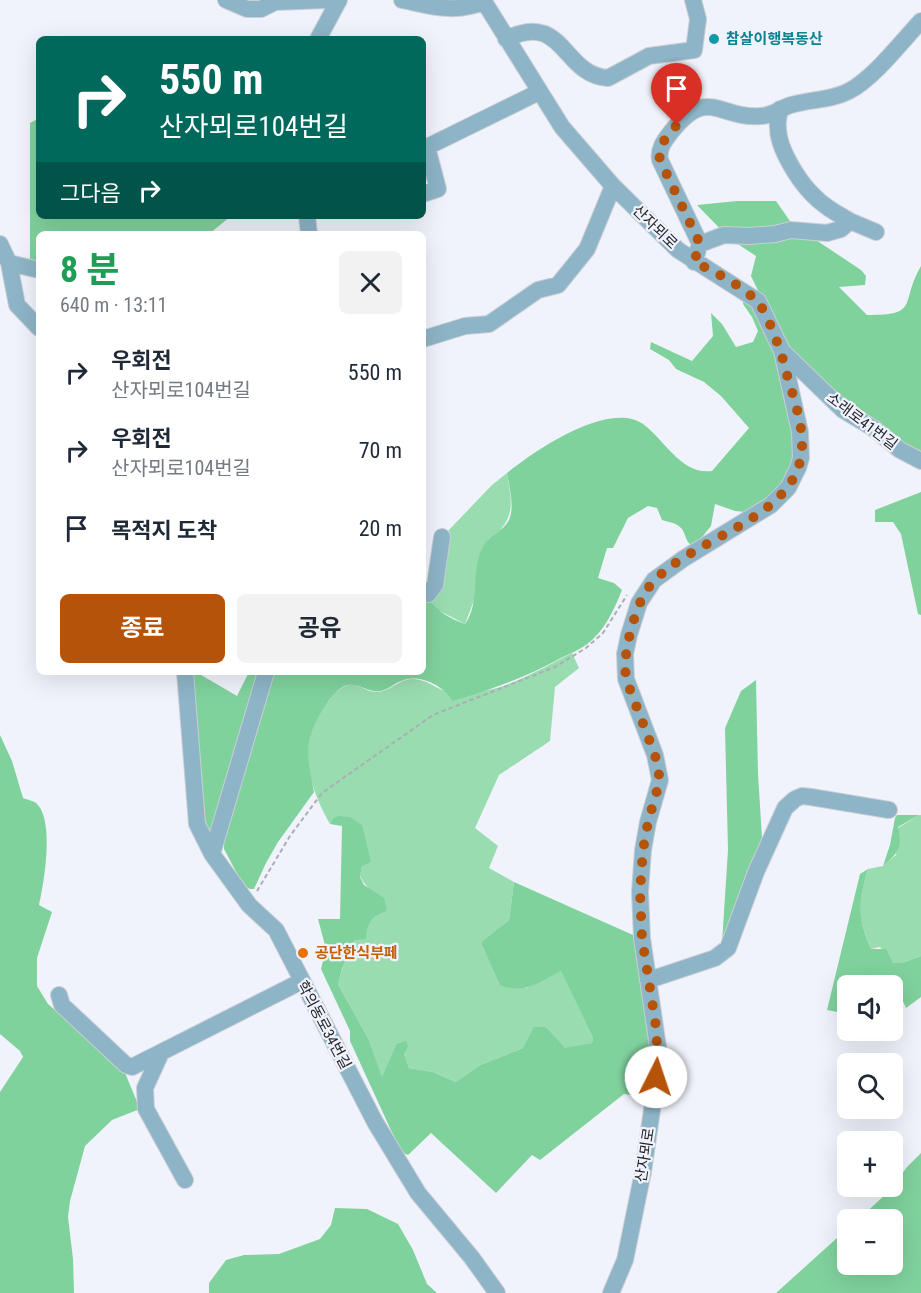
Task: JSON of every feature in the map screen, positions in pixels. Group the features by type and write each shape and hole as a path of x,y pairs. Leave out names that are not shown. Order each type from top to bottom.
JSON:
{"street":[{"path":"226,0 247,9 261,9 275,2 327,0"},
{"path":"320,36 339,0"},
{"path":"402,0 449,9 468,9 483,1"},
{"path":"506,39 527,31 544,33 557,42 586,70 602,78 608,78 649,56 694,50 698,19 693,0"},
{"name":"산자뫼로","path":"483,1 562,127 613,186 660,234 694,262 718,274 758,301 782,351 800,432 801,458 794,478 784,493 771,505 675,564 654,580 639,603 629,635 625,667 630,692 655,755 660,780 648,822 640,892 642,938 658,1040 655,1089 643,1172 628,1247 611,1293"},
{"path":"694,262 700,244 660,160 659,149 669,134 692,110 710,107 763,116 794,104 830,98 850,91 875,70 921,21"},
{"path":"426,193 438,189 427,147 539,92"},
{"path":"780,109 779,136 792,166 811,194 829,209 876,232"},
{"path":"426,338 465,326 489,324 538,290 558,285 587,249 613,186"},
{"path":"700,244 724,235 749,236 791,230 827,233 841,228 850,221"},
{"path":"0,244 9,263 16,304 36,325"},
{"path":"9,263 36,269"},
{"name":"소래로41번길","path":"782,351 843,410 873,428 900,450 921,460"},
{"path":"426,594 435,585 442,537"},
{"name":"학의동로34번길","path":"185,675 197,824 213,854 249,905 276,930 375,1122 418,1193 472,1258 497,1293"},
{"path":"213,854 265,675"},
{"path":"649,980 715,958 728,948 770,839 785,808 795,799 802,796 811,797 889,810"},
{"path":"59,995 62,1005 126,1065 132,1067 302,981"},
{"path":"161,1053 145,1088 146,1109 184,1180"}],"path":[{"path":"249,905 290,836 322,793 433,715 555,667 586,648 603,633 624,598 631,591 646,590"}],"green space":[{"path":"36,120 36,219 227,219 213,231 36,231 36,265 30,263 30,123"},
{"path":"737,201 776,201 792,224 861,270 866,276 865,285 839,287 867,315 895,313 902,310 921,266 921,453 907,447 831,392 787,351 751,276 756,256 730,239 697,205"},
{"path":"744,295 754,302 776,348 797,458 775,496 745,512 715,504 711,526 694,547 680,527 662,520 657,508 648,506 628,518 613,548 607,548 598,578 614,583 622,590 608,620 586,645 522,677 452,701 437,686 415,678 401,681 381,691 372,691 354,685 340,689 326,705 310,737 308,756 314,792 278,842 254,889 243,885 224,849 224,828 271,675 426,675 426,598 444,614 465,624 473,606 479,556 485,543 507,524 511,515 507,473 572,431 611,418 628,418 643,424 674,455 691,468 712,471 749,428 721,396 704,382 676,369 669,360 650,349 651,342 692,361 713,336 711,313 722,324 736,347 753,342 758,331 743,304"},
{"path":"507,473 511,502 509,516 501,529 465,624 436,609 428,598 439,590 448,531 492,485"},
{"path":"921,492 921,615 918,614 901,534 893,522 875,522 875,510"},
{"path":"572,653 579,668 555,687 550,741 499,775 475,828 498,846 489,868 514,882 509,920 481,942 526,988 561,970 593,1038 592,1043 565,1049 546,1027 523,1048 480,1065 456,1082 433,1072 409,1068 404,1054 396,1044 382,1078 369,1040 338,984 356,938 374,915 387,910 360,876 362,825 333,818 330,824 320,804 307,759 307,748 312,729 333,696 350,685 376,692 414,679 451,693 483,691 512,683"},
{"path":"188,675 201,675 237,696 248,675 260,675 215,834 209,830 203,820"},
{"path":"756,680 762,838 722,943 728,850 725,728 741,691"},
{"path":"0,735 12,761 23,798 36,803 42,811 45,823 46,852 39,905 52,912 37,958 37,986 48,1004 123,1068 140,1109 112,1120 85,1146 68,1217 74,1293 0,1293 0,1092 23,1057 20,1051 0,1034"},
{"path":"897,815 919,815 898,827 900,840 898,850 883,866 890,845"},
{"path":"921,815 921,956 902,963 893,963 880,947 871,949 863,928 860,900 868,869 883,866 896,855 898,828"},
{"path":"350,817 362,825 371,862 362,866 360,877 364,885 384,898 387,911 377,915 371,921 367,928 366,939 355,940 338,984 369,1040 382,1077 396,1044 406,1041 408,1046 404,1054 409,1068 433,1072 456,1082 480,1065 523,1048 534,1027 546,1027 565,1048 592,1043 593,1038 561,971 524,988 509,988 500,985 481,942 509,920 514,882 633,935 636,933 654,1043 650,1098 624,1094 540,1160 532,1155 496,1193 431,1133 408,1155 401,1152 350,1041 350,1031 321,969 326,949 318,919 340,919 342,826 330,824 333,818"},
{"path":"868,869 860,909 863,928 871,949 886,949 893,963 902,963 921,956 921,997 906,1008 903,1001 903,975 837,975 837,1012 827,1010 860,874"},
{"path":"921,1153 921,1293 776,1293 837,1238 837,1275 903,1275 903,1209 870,1209 883,1197 903,1197 903,1172"},
{"path":"335,1208 367,1209 398,1224 413,1250 427,1284 437,1293 209,1293 209,1283 226,1260 244,1255 279,1254 320,1239 331,1225"}],"place":[{"name":"참살이행복동산","path":"714,39"},
{"name":"공단한식부페","path":"303,953"}],"route":[{"path":"656,1077 657,1033 642,938 640,892 643,850 660,780 655,755 626,679 625,667 629,635 639,603 654,580 683,559 771,505 788,488 801,458 798,418 782,351 758,301 718,274 694,262 700,244 659,154 663,142 677,125"}]}
